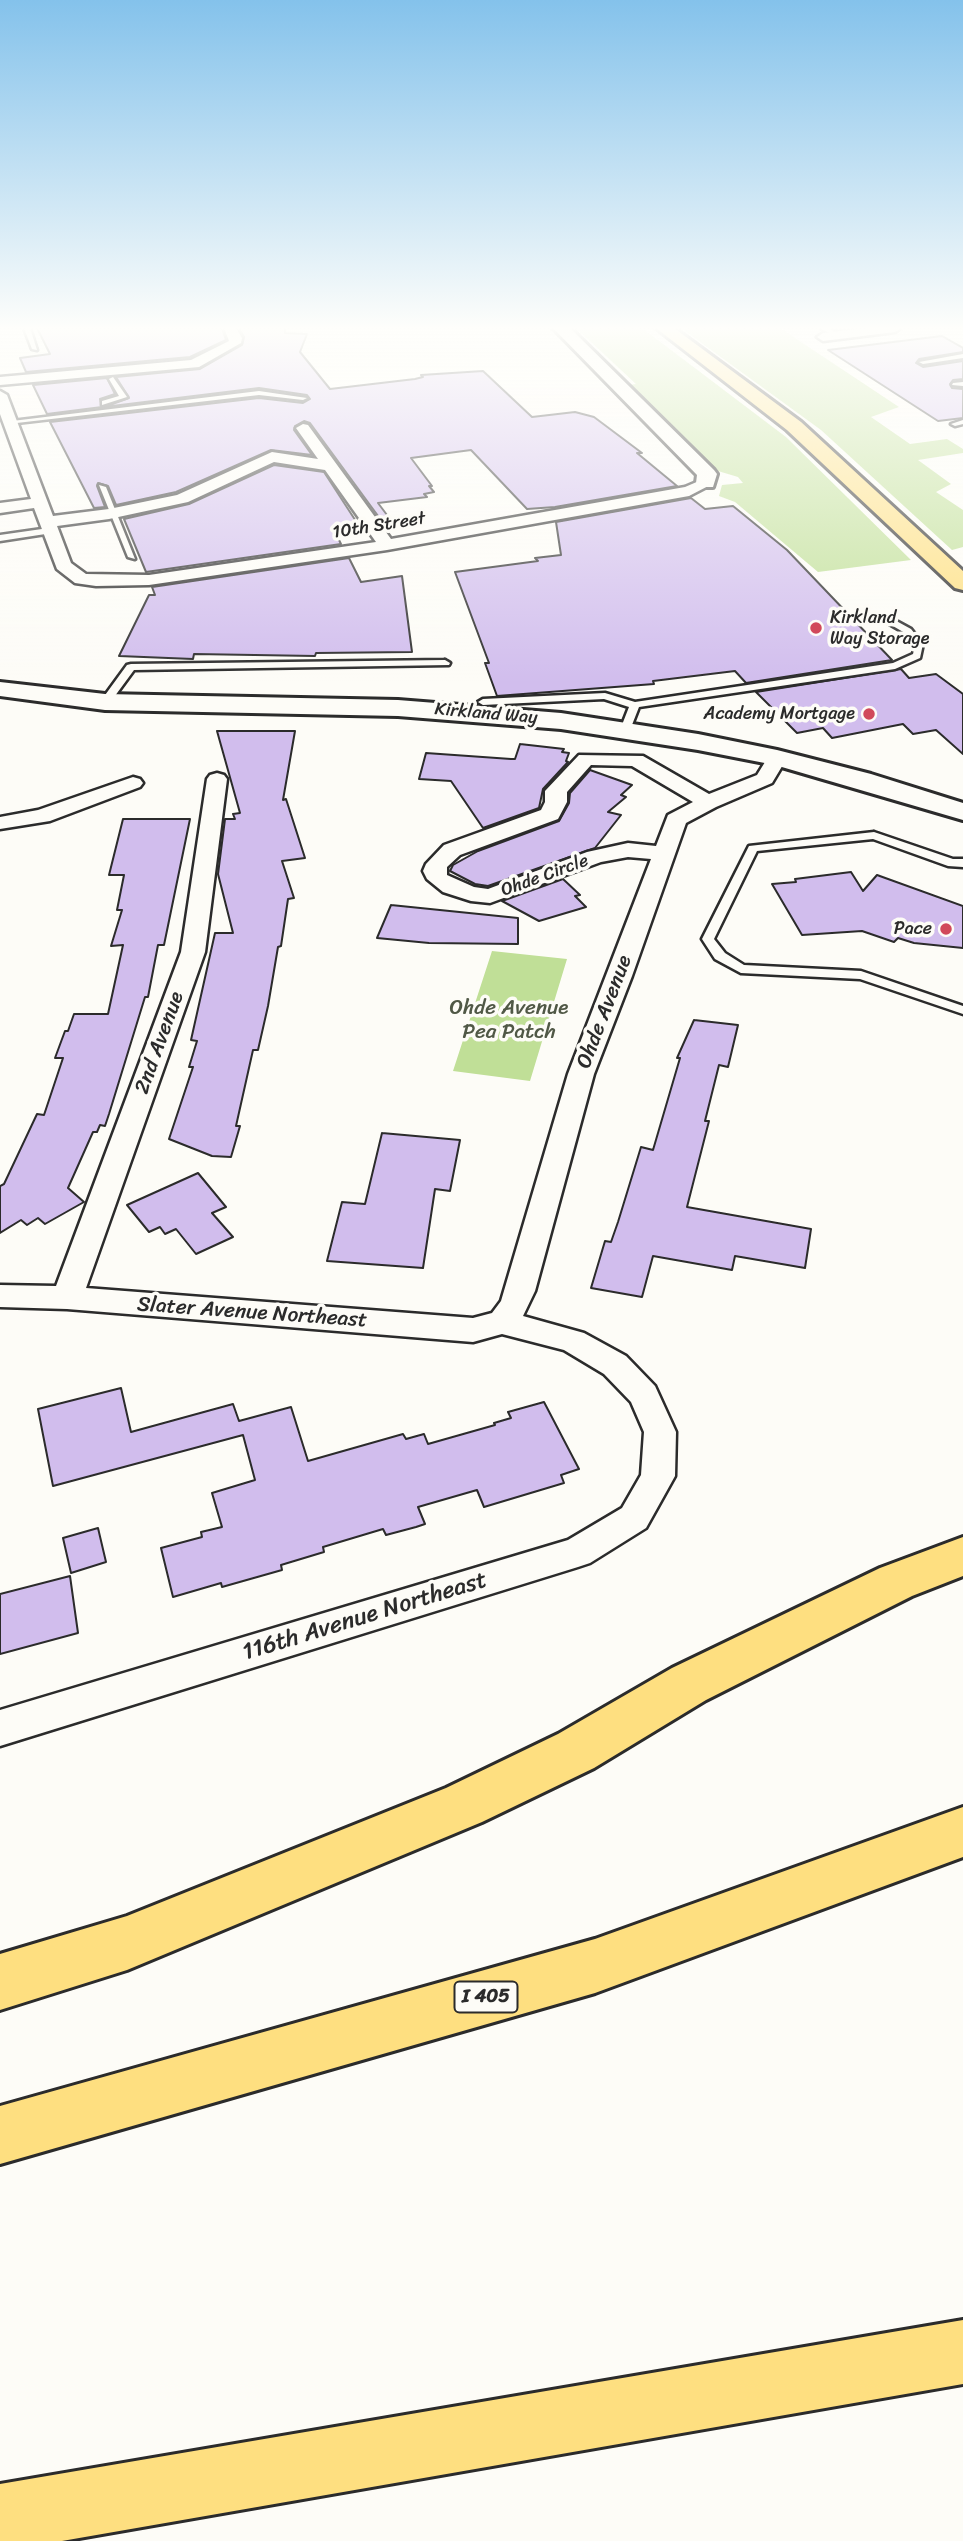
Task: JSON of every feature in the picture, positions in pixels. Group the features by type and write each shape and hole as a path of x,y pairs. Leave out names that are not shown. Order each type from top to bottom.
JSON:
{"main road":[{"path":"680,447 707,474 706,483"},
{"path":"816,447 963,583"},
{"name":"Kirkland Way","path":"0,690 105,702 457,710 625,730 777,758 861,780 963,812"},
{"path":"0,1982 127,1943 464,1805 576,1751 701,1678 896,1582 963,1556"},
{"name":"I 405","path":"0,2135 595,1966 963,1832"},
{"path":"0,2518 963,2352"}],"street":[{"path":"17,447 47,527 197,494 272,457 331,466"},
{"path":"317,447 387,545"},
{"name":"10th Street","path":"47,527 63,565 81,579 149,580 387,545 689,491 706,483"},
{"path":"0,508 38,503"},
{"name":"Ohde Avenue","path":"502,1322 515,1305 520,1291 581,1074 676,820 708,802 765,779 777,758"},
{"name":"Ohde Circle","path":"663,853 628,850 595,857 490,896 451,887 438,879 434,872 437,864 452,850 550,814 556,802 556,791 586,759 636,760 708,802"},
{"name":"2nd Avenue","path":"67,1298 193,952 217,779"},
{"path":"0,823 42,816 133,783"},
{"name":"Slater Avenue Northeast","path":"0,1296 67,1298 473,1330 502,1322"},
{"name":"116th Avenue Northeast","path":"0,1728 578,1552 634,1518 659,1476 660,1432 643,1395 615,1365 573,1341 502,1322"}],"lane":[{"path":"102,487 132,557"},
{"path":"0,538 47,527"},
{"path":"483,702 605,696 635,705 895,666 918,656 920,646 908,631 889,620"},
{"path":"105,702 131,667 445,663"},
{"path":"625,730 635,705"},
{"path":"963,863 933,857 874,835 753,848 708,939 720,956 741,969 862,975 963,1010"}],"green space":[{"path":"693,447 796,447 911,560 818,572 735,502 719,496 722,485 743,483 738,477 718,471"},
{"path":"839,447 959,447 963,449 963,453 918,460 951,484 936,492 963,510 963,547 952,550"},
{"name":"Ohde Avenue Pea Patch","path":"492,951 567,959 530,1081 453,1071"}],"building":[{"path":"63,447 306,447 312,455 271,450 176,492 116,505 108,486 98,483 105,507 94,508"},
{"path":"327,447 633,447 642,453 637,453 677,486 555,507 527,509 471,450 411,458 434,492 424,494 427,497 378,503 390,519 381,520"},
{"path":"274,465 324,472 361,529 335,532 341,544 146,572 124,519 189,504"},
{"path":"691,498 705,509 733,506 787,550 892,660 746,683 735,671 653,681 654,684 497,696 485,663 489,663 455,572 538,561 535,558 561,555 556,522"},
{"path":"349,558 361,582 402,576 412,652 316,653 315,656 194,654 193,659 119,656 149,595 155,595 152,587"},
{"path":"901,669 909,678 936,674 963,694 963,754 936,730 913,734 903,724 832,738 823,728 797,733 756,692"},
{"path":"217,731 295,731 283,800 286,799 305,858 282,861 294,898 288,899 268,1006 258,1050 253,1050 236,1126 240,1126 231,1157 212,1156 169,1139 193,1067 189,1067 197,1041 191,1040 215,933 233,933 218,874 225,819 235,819 233,814 240,813"},
{"path":"520,744 564,749 562,752 569,753 568,762 543,789 539,808 483,828 451,781 419,779 426,753 515,759"},
{"path":"590,770 632,785 621,795 626,797 608,812 621,815 595,848 488,886 475,884 450,871 453,865 478,851 559,821 569,803 570,793"},
{"path":"123,819 190,819 164,945 158,945 148,997 145,997 105,1126 100,1125 97,1132 93,1132 68,1188 84,1202 45,1224 38,1218 27,1225 21,1220 0,1233 0,1186 4,1184 37,1114 44,1115 63,1058 55,1058 65,1031 68,1031 74,1014 108,1014 123,945 111,946 122,910 117,910 124,875 109,875"},
{"path":"851,872 863,891 877,875 963,906 963,948 914,943 898,938 894,942 862,931 802,935 772,884"},
{"path":"563,879 580,895 575,896 586,907 539,921 502,901"},
{"path":"391,905 518,918 518,944 429,943 377,938"},
{"path":"694,1020 738,1025 728,1067 719,1065 705,1121 709,1121 687,1207 811,1229 805,1268 735,1256 732,1270 653,1256 642,1297 591,1288 605,1241 611,1242 641,1147 653,1150 680,1058 677,1058"},
{"path":"382,1133 460,1140 450,1191 435,1189 423,1268 327,1261 342,1202 365,1204"},
{"path":"198,1173 226,1207 212,1213 233,1237 196,1254 176,1229 165,1234 160,1227 149,1232 127,1205"},
{"path":"121,1388 131,1432 233,1404 239,1421 291,1407 308,1461 403,1434 406,1439 424,1434 428,1444 495,1425 494,1423 511,1418 508,1412 544,1402 579,1469 561,1475 564,1483 484,1507 477,1490 418,1507 425,1524 386,1535 383,1529 323,1547 324,1552 281,1565 282,1570 173,1597 161,1548 202,1537 201,1532 222,1527 212,1493 255,1480 243,1435 53,1486 38,1409"},
{"path":"98,1528 106,1562 71,1573 63,1538"},
{"path":"70,1576 78,1633 0,1654 0,1594"}],"place":[{"name":"Kirkland Way Storage","path":"816,628"},
{"name":"Academy Mortgage","path":"869,714"},
{"name":"Pace","path":"946,929"}]}
